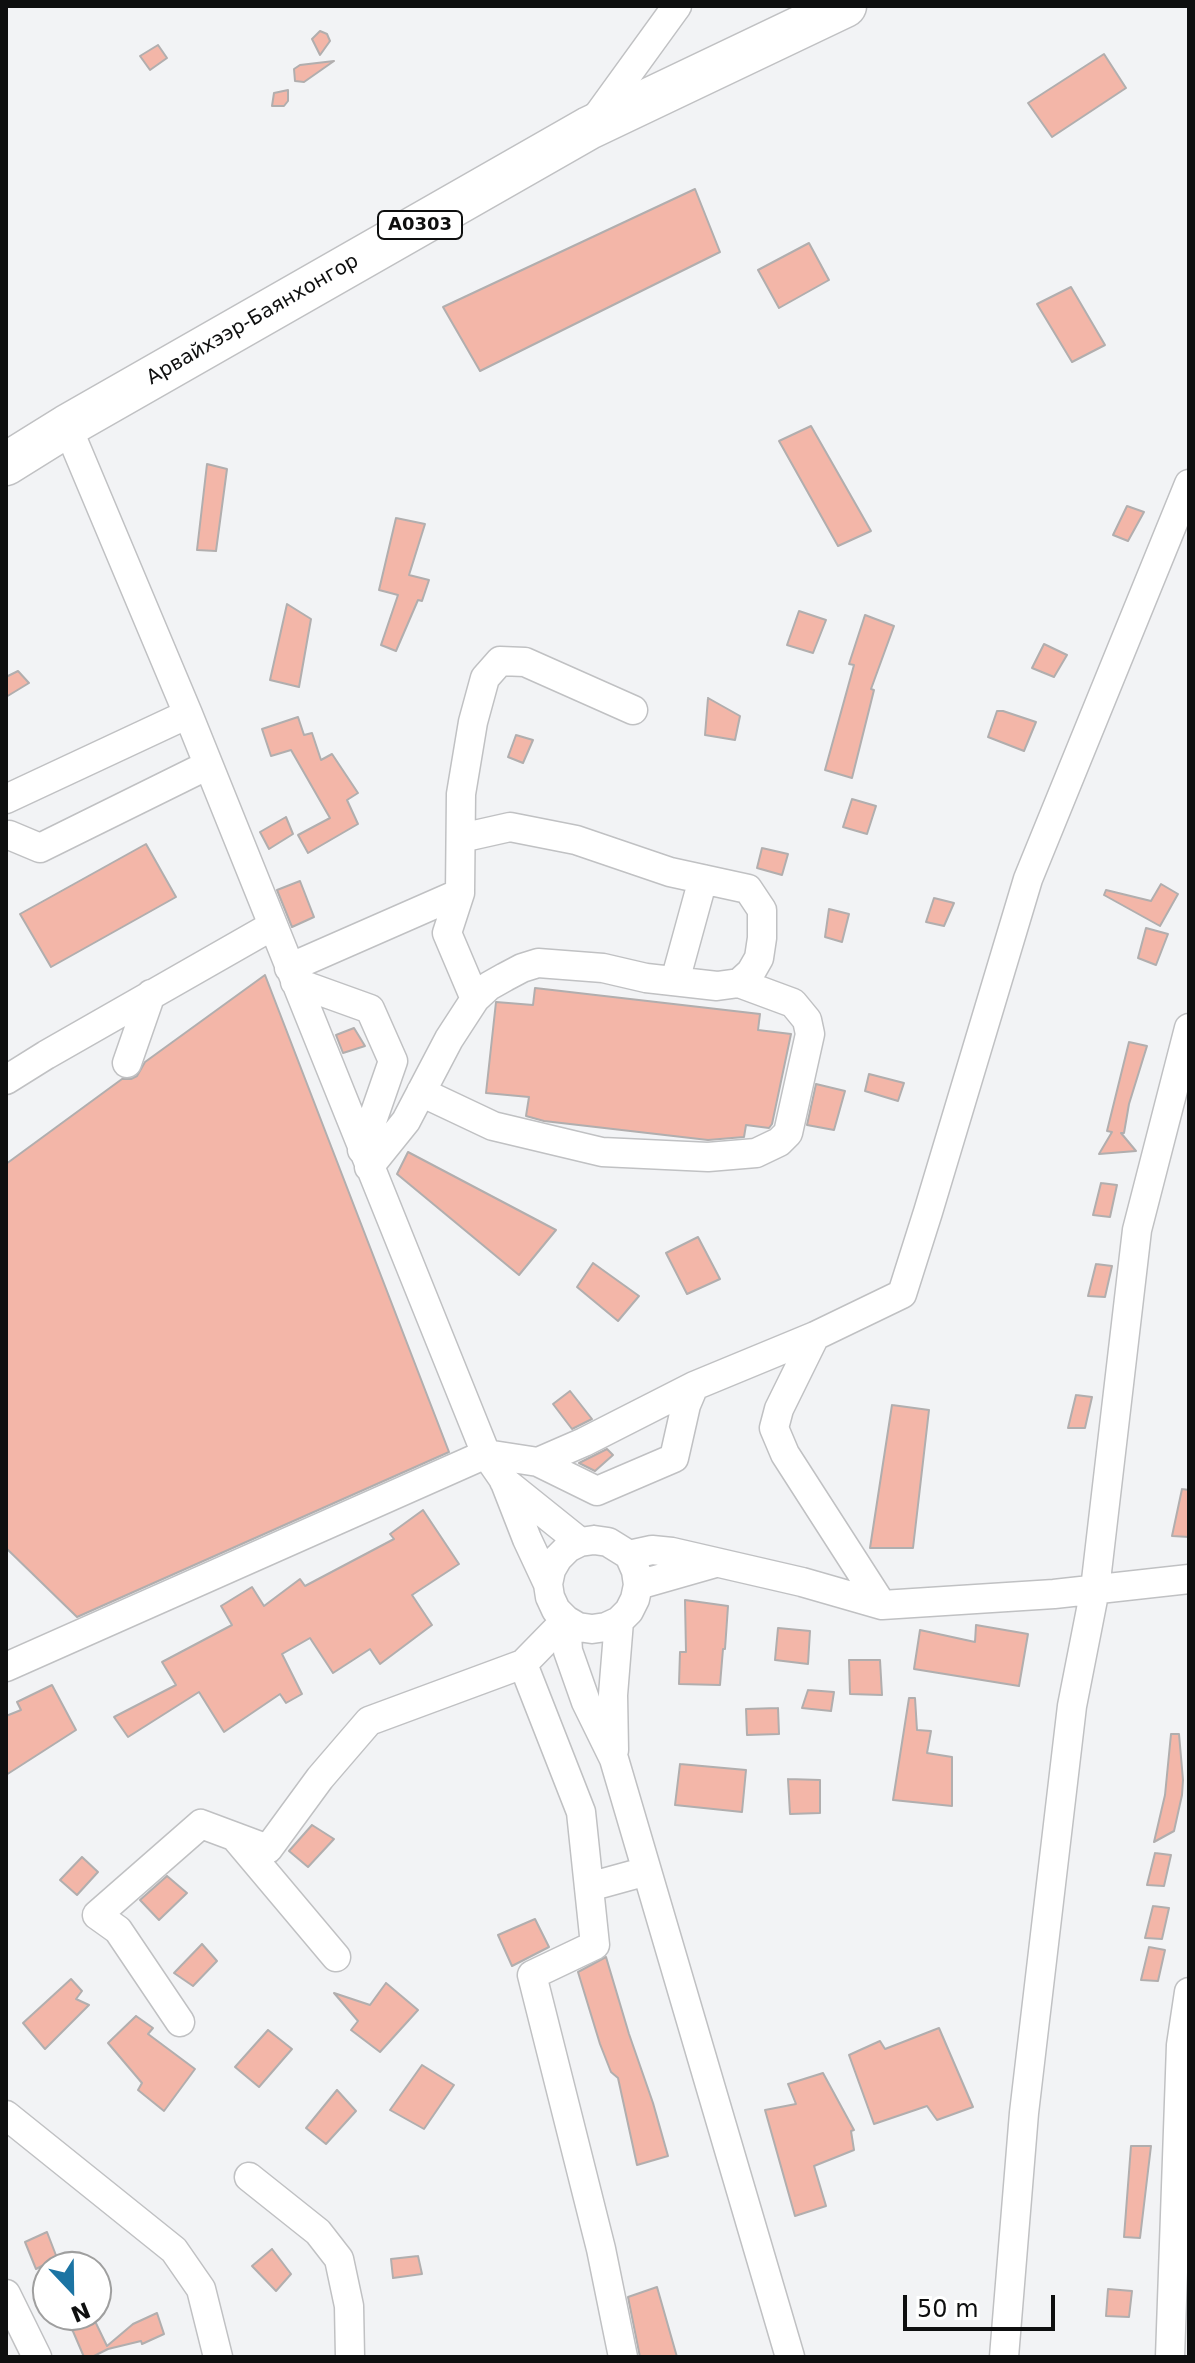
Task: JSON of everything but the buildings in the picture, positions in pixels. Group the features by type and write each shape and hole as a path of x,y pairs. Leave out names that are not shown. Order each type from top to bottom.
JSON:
{"highway":[{"name":"Арвайхээр-Баянхонгор","path":"6,464 67,426 589,128 845,6"}],"street":[{"path":"589,128 677,6"},
{"path":"67,426 188,714 486,1454 504,1480 556,1610 578,1627 606,1627 619,1621 629,1611 638,1585 629,1555 608,1542 594,1540 568,1548 551,1570 548,1584"},
{"path":"538,1462 694,1386 815,1336 902,1294 1028,879 1189,484"},
{"path":"475,999 447,933 460,893 461,794 473,722 485,678 500,661 525,662 633,710"},
{"path":"6,799 188,714"},
{"path":"6,836 40,848 208,765"},
{"path":"461,838 510,827 576,840 670,872 748,889 762,910 759,958 751,972 739,983"},
{"path":"675,981 703,879"},
{"path":"292,975 460,893"},
{"path":"6,1080 272,926"},
{"path":"366,1159 406,1121 421,1092 449,1039 475,999 489,986 538,963 603,968 646,978 717,986 739,983 793,1003 807,1020 810,1034 788,1133 779,1142 756,1153 708,1157 602,1152 493,1126 421,1092"},
{"path":"292,975 370,1009 393,1061 366,1159"},
{"path":"127,1063 151,994"},
{"path":"1004,2357 1024,2113 1072,1706 1095,1589 1137,1230 1189,1028"},
{"path":"815,1336 779,1409 774,1428 785,1454 882,1605"},
{"path":"6,1667 486,1454 538,1462 597,1491 674,1458 686,1405 694,1386"},
{"path":"504,1480 580,1542"},
{"path":"629,1555 652,1550 672,1552 802,1582 882,1605 1189,1579"},
{"path":"638,1585 716,1563"},
{"path":"180,2022 118,1930 97,1915 201,1824 268,1849 320,1778 369,1721 523,1664 566,1620"},
{"path":"566,1620 568,1651 586,1702 614,1759 790,2357"},
{"path":"614,1759 613,1695 619,1621"},
{"path":"523,1664 581,1812 595,1945 532,1975 601,2249 623,2357"},
{"path":"234,1836 336,1957"},
{"path":"589,1887 647,1871"},
{"path":"1170,2357 1181,2045 1189,1992"},
{"path":"6,2115 174,2250 201,2289 218,2357"},
{"path":"249,2177 318,2232 339,2259 349,2306 350,2357"},
{"path":"6,2294 37,2357"}]}
